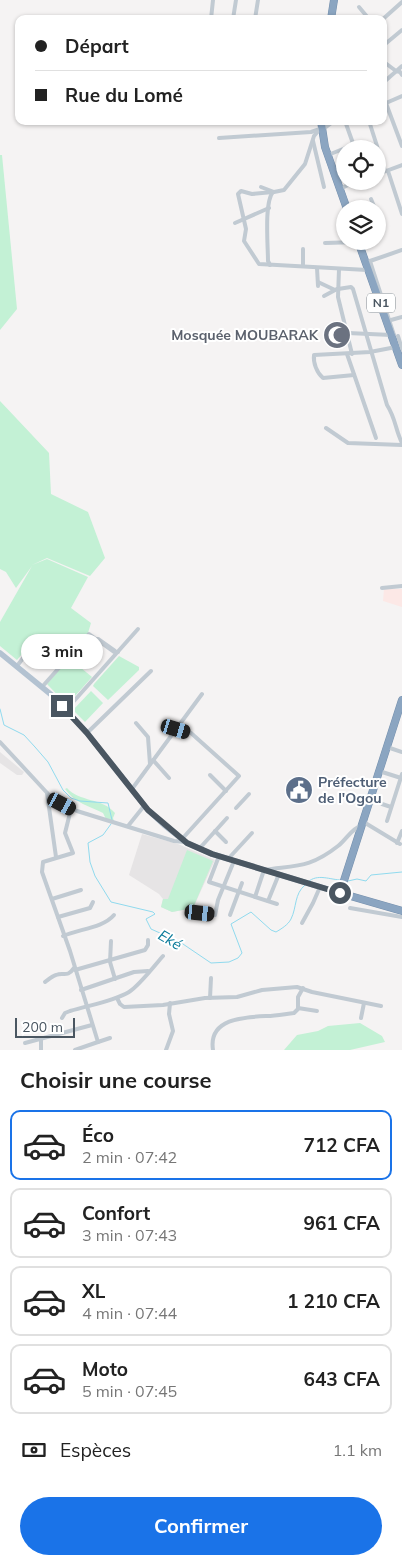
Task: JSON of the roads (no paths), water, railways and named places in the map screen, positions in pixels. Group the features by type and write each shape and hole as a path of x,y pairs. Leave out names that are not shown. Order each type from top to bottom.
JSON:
{"highway":[{"path":"332,15 334,0"},
{"path":"321,126 336,178"},
{"path":"340,190 344,200"},
{"name":"N1","path":"362,250 396,336 402,365"},
{"path":"402,700 340,893 402,912"}],"main road":[{"path":"0,653 42,687 66,710 87,733 144,806 184,841 219,856 340,893"}],"street":[{"path":"211,15 213,0"},
{"path":"234,15 236,0"},
{"path":"256,15 258,0"},
{"path":"387,15 402,2"},
{"path":"359,7 366,15"},
{"path":"387,41 402,30"},
{"path":"387,64 402,75"},
{"path":"387,80 402,66"},
{"path":"387,105 402,96"},
{"path":"387,108 402,143"},
{"path":"346,125 352,140"},
{"path":"371,125 402,213"},
{"path":"219,138 293,134 321,126"},
{"path":"321,126 313,140 303,167 284,190 252,194 241,191 238,198 246,229 244,242 259,264 318,268 339,269 368,265 402,250"},
{"path":"313,140 324,187"},
{"path":"318,166 336,155"},
{"path":"387,171 402,165"},
{"path":"261,187 273,192"},
{"path":"270,265 268,262 267,219 269,198 273,192"},
{"path":"235,223 269,208"},
{"path":"325,243 336,243"},
{"path":"303,249 303,266"},
{"path":"318,268 318,284 337,288 352,288 367,334 370,352 387,405 394,416 397,432 402,444 348,443 326,428"},
{"path":"339,269 338,297 348,333 349,354 354,375 376,438"},
{"path":"324,296 337,288"},
{"path":"348,333 396,336 382,302"},
{"path":"390,320 402,317"},
{"path":"354,375 323,378 313,360 314,355 349,354 399,348"},
{"path":"382,588 402,586"},
{"path":"66,710 138,629"},
{"path":"42,687 89,634 116,652"},
{"path":"16,666 40,636"},
{"path":"87,733 151,671"},
{"path":"132,789 202,694"},
{"path":"136,723 148,738 151,762 170,778"},
{"path":"0,742 47,792 71,809 174,841 184,841 239,776 191,733 176,729"},
{"path":"387,747 402,752"},
{"path":"0,751 6,748"},
{"path":"379,771 401,776 387,822"},
{"path":"210,776 226,790"},
{"path":"47,792 56,857"},
{"path":"236,808 249,794"},
{"path":"371,795 382,804 391,807"},
{"path":"128,826 144,806"},
{"path":"71,809 66,833 73,852 44,861 41,865 44,880 70,951 98,1042"},
{"path":"199,849 227,818"},
{"path":"254,896 264,870 285,866 300,866 314,862 337,847 362,823 399,844 402,831"},
{"path":"215,831 226,842"},
{"path":"200,913 215,915 231,860 252,834"},
{"path":"219,856 209,882 277,904"},
{"path":"268,901 279,874"},
{"path":"230,914 242,883"},
{"path":"302,923 320,887"},
{"path":"52,899 81,890"},
{"path":"58,916 90,908 93,902"},
{"path":"350,908 402,917"},
{"path":"63,936 99,924 111,919 114,915"},
{"path":"45,982 55,975 64,976 74,969 110,962 145,950 148,946 148,940"},
{"path":"111,941 110,962 115,979"},
{"path":"62,1018 63,1012 117,998 133,989 163,956"},
{"path":"81,990 134,972 148,971"},
{"path":"210,998 211,978"},
{"path":"117,998 120,1004 124,1006 237,997 262,990 303,988 312,992 381,1006"},
{"path":"213,1050 212,1040 214,1034 225,1023 250,1016 294,1013 298,1008 298,997 303,988"},
{"path":"166,1050 173,1031 169,1014 170,1003"},
{"path":"361,1018 364,1003"},
{"path":"298,1008 317,1011"},
{"path":"25,1043 92,1025"},
{"path":"75,1050 110,1038"},
{"path":"41,1050 42,1039"}],"waterway":[{"name":"Eké","path":"0,709 4,725 24,735 48,762 63,790 71,798 80,801 108,803 112,820"},
{"name":"Eké","path":"111,824 103,835 88,843 90,862 95,876 111,902 153,912 155,914 146,919 151,929 180,942 211,963 229,962 238,958 242,953 231,924 251,912 271,930 276,932 284,927 291,919 299,892 305,885"},
{"name":"Eké","path":"348,881 357,879 366,881 371,875 402,872"},
{"name":"Eké","path":"308,882 320,877 341,880"}],"place":[{"name":"Mosquée MOUBARAK","path":"337,335"},
{"name":"Préfecture de l'Ogou","path":"299,790"}]}
